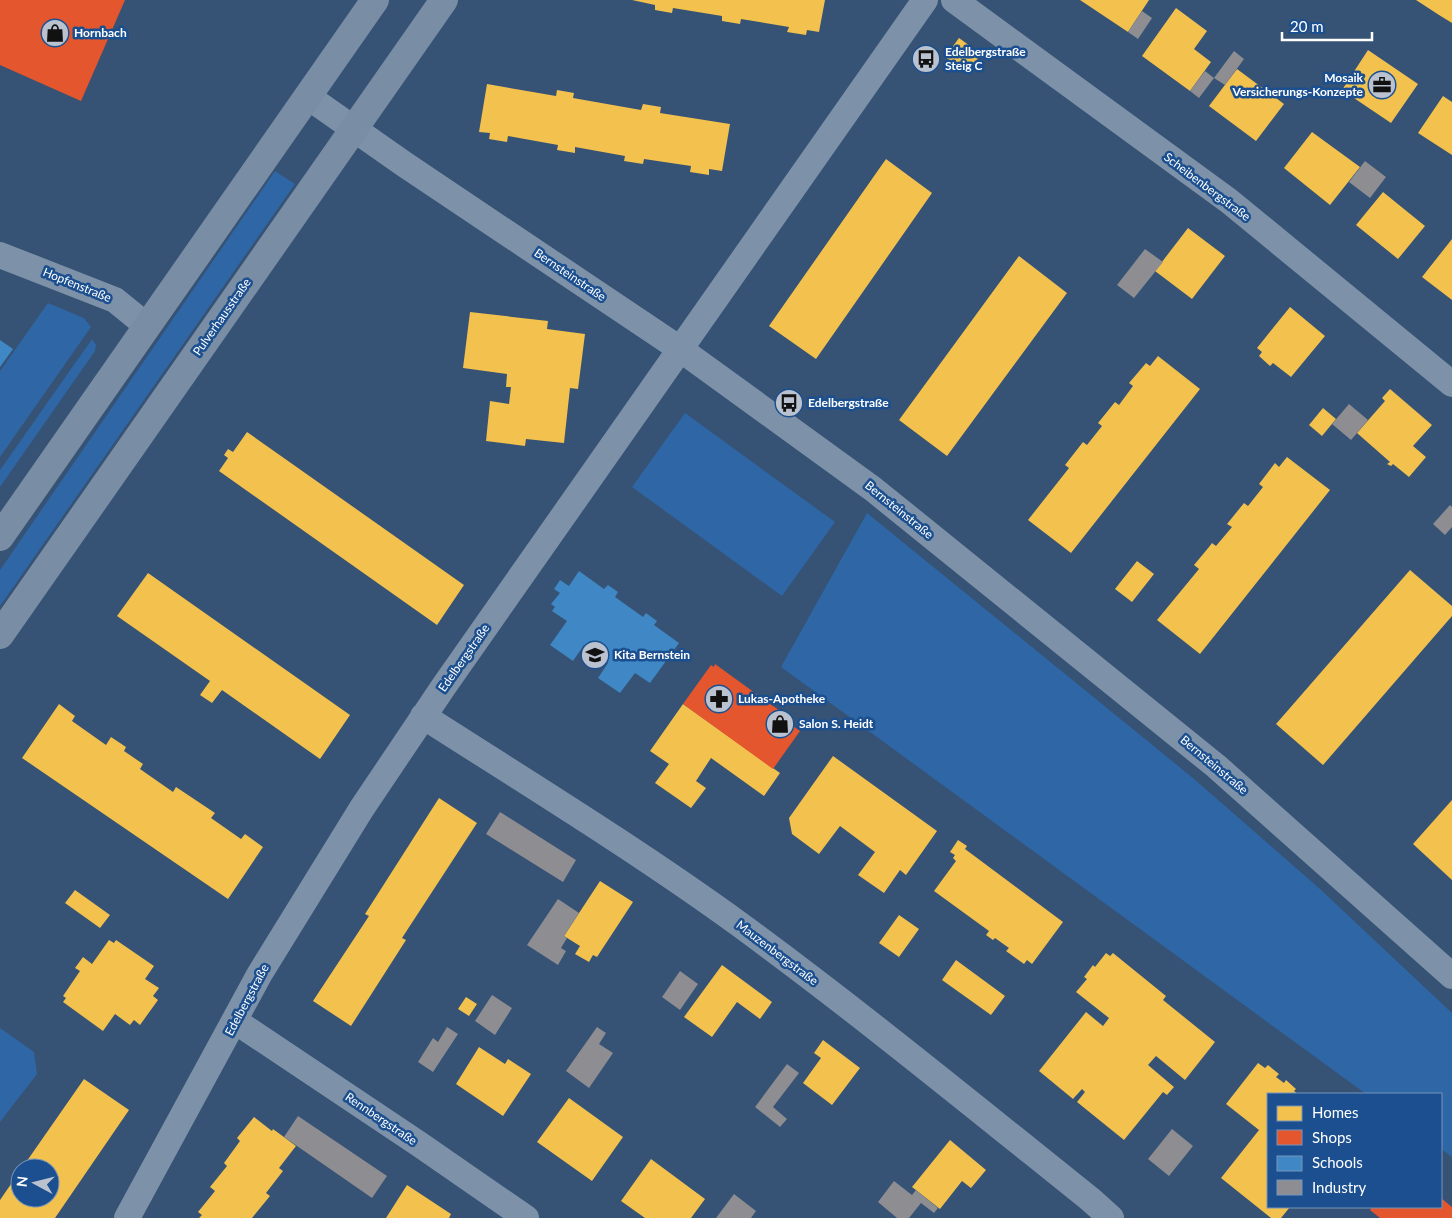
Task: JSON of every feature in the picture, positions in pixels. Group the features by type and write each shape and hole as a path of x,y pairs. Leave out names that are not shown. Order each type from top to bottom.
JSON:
{"main road":[{"path":"0,536 375,0"},
{"name":"Pulverhausstraße","path":"0,635 444,0"}],"street":[{"name":"Edelbergstraße","path":"127,1218 259,975 362,808 424,716 925,0"},
{"name":"Scheibenbergstraße","path":"954,0 1229,202 1452,384"},
{"name":"Bernsteinstraße","path":"307,96 680,349 873,489 1201,753 1452,976"},
{"name":"Hopfenstraße","path":"0,255 115,300 148,326"},
{"name":"Mauzenbergstraße","path":"424,716 651,862 738,924 948,1085 1111,1218"},
{"name":"Rennbergstraße","path":"235,1022 420,1144 526,1218"}],"shaded area":[{"path":"275,171 295,184 0,606 0,570"},
{"path":"48,303 84,318 91,327 0,457 0,371"},
{"path":"92,339 96,345 95,351 0,487 0,470"},
{"path":"685,413 835,522 782,596 632,487"},
{"path":"867,513 1193,778 1320,889 1452,1013 1452,1157 1442,1150 1442,1093 1365,1093 781,667"},
{"path":"0,1028 34,1052 37,1074 0,1122"}],"building: Homes":[{"path":"632,0 825,0 819,32 807,30 806,35 787,32 789,27 741,19 740,24 722,21 722,16 673,8 672,13 655,10 655,5"},
{"path":"1080,0 1149,0 1128,32"},
{"path":"1416,0 1452,0 1452,23 1439,15"},
{"path":"1176,8 1207,31 1194,49 1211,62 1190,91 1142,56"},
{"path":"959,38 981,54 967,74 945,57"},
{"path":"1368,50 1418,84 1391,123 1342,90"},
{"path":"1237,69 1284,104 1256,141 1209,106"},
{"path":"487,84 556,96 557,90 574,93 573,98 641,110 643,104 661,107 660,113 730,124 722,171 709,169 709,175 690,172 691,166 644,159 643,164 624,161 625,156 575,147 575,153 557,150 558,145 508,136 507,142 489,139 490,133 479,132"},
{"path":"1443,96 1452,102 1452,155 1418,133"},
{"path":"1312,132 1360,167 1330,205 1284,168"},
{"path":"886,159 932,193 816,359 769,326"},
{"path":"1383,192 1425,226 1398,259 1356,225"},
{"path":"1188,228 1225,256 1192,299 1155,271"},
{"path":"1452,239 1452,300 1422,277"},
{"path":"1019,256 1067,293 947,456 899,420"},
{"path":"1290,307 1325,336 1291,377 1273,363 1270,366 1259,356 1262,352 1257,348"},
{"path":"470,312 548,321 547,329 585,334 578,389 570,388 564,443 526,439 525,446 486,441 490,401 509,404 511,387 506,387 507,374 463,368"},
{"path":"1158,356 1200,389 1071,553 1028,520 1069,468 1065,465 1083,442 1087,445 1102,426 1098,423 1115,402 1119,405 1133,386 1129,383 1146,363 1150,366"},
{"path":"1390,389 1432,425 1413,446 1426,457 1409,477 1393,464 1391,466 1387,464 1390,462 1357,433 1385,401 1382,398"},
{"path":"1323,408 1336,419 1322,436 1309,425"},
{"path":"247,432 464,585 437,625 219,471 228,458 224,455 228,449 233,452"},
{"path":"1287,457 1330,490 1200,654 1157,620 1199,569 1194,565 1212,543 1216,546 1232,527 1227,524 1244,503 1248,506 1263,487 1259,484 1275,463 1279,467"},
{"path":"1137,561 1154,574 1132,602 1115,589"},
{"path":"1410,570 1452,606 1452,616 1323,765 1276,724"},
{"path":"148,573 350,715 320,759 222,690 212,703 200,695 210,681 117,616"},
{"path":"59,704 75,716 72,721 106,745 111,737 126,747 124,751 143,764 140,769 173,792 176,787 215,813 211,818 241,839 245,834 263,847 228,899 22,758"},
{"path":"683,704 780,773 764,796 711,758 696,781 706,788 691,808 655,783 669,764 650,751"},
{"path":"833,756 937,831 906,875 900,870 884,893 858,875 875,852 840,826 819,854 792,834 789,818"},
{"path":"439,798 477,823 402,938 406,940 351,1026 313,1001 369,916 365,914"},
{"path":"1452,800 1452,880 1413,844"},
{"path":"958,840 967,846 965,849 1063,922 1032,964 1027,960 1024,964 1006,951 1009,948 995,938 993,940 986,935 989,931 934,891 956,861 953,858 955,855 950,852"},
{"path":"600,881 633,902 597,957 593,955 589,962 575,954 580,946 564,936"},
{"path":"75,890 110,915 100,928 65,903"},
{"path":"899,915 919,929 899,957 879,943"},
{"path":"109,940 114,943 116,940 154,966 145,979 159,988 153,996 158,1000 140,1025 134,1020 130,1025 115,1014 103,1031 63,1002 66,998 63,996 80,971 75,968 83,957 92,964"},
{"path":"1106,953 1110,956 1113,953 1166,996 1163,1000 1215,1042 1185,1080 1156,1056 1148,1065 1174,1087 1167,1095 1163,1092 1124,1140 1077,1102 1085,1092 1082,1089 1073,1099 1039,1071 1086,1012 1103,1026 1109,1018 1076,992 1087,979 1084,977 1093,965 1095,967"},
{"path":"956,960 1005,996 991,1015 942,980"},
{"path":"722,965 772,1002 760,1019 737,1002 712,1037 684,1017"},
{"path":"466,997 477,1004 469,1016 458,1009"},
{"path":"823,1040 860,1068 832,1105 803,1083 821,1058 814,1053"},
{"path":"479,1047 505,1064 508,1059 531,1074 503,1116 456,1084"},
{"path":"1258,1063 1265,1068 1268,1065 1279,1074 1276,1077 1284,1083 1286,1080 1296,1089 1294,1091 1297,1093 1267,1093 1267,1208 1289,1208 1281,1218 1271,1218 1221,1178 1259,1130 1226,1104"},
{"path":"84,1079 129,1110 55,1218 0,1218 0,1200 10,1186 10,1208 60,1208 60,1158 29,1158"},
{"path":"569,1098 623,1137 592,1181 537,1142"},
{"path":"254,1117 296,1146 279,1168 283,1171 266,1193 270,1196 252,1218 199,1218 202,1215 198,1212 215,1191 210,1187 227,1166 224,1163 240,1141 237,1138"},
{"path":"950,1140 986,1170 971,1188 962,1181 940,1209 912,1187"},
{"path":"651,1159 705,1199 691,1218 645,1218 621,1201"},
{"path":"407,1185 451,1214 449,1218 386,1218"}],"building: Shops":[{"name":"Hornbach","path":"0,0 125,0 81,101 0,65"},
{"path":"715,664 780,711 777,715 800,731 773,769 683,704 711,665 714,667"},
{"path":"1442,1199 1452,1207 1452,1218 1380,1218 1370,1210 1371,1208 1442,1208"}],"building: Schools":[{"path":"0,340 13,349 0,367"},
{"path":"579,571 604,589 608,585 618,592 615,597 643,617 646,613 657,621 654,625 679,643 650,683 635,673 620,693 598,678 608,663 584,645 573,661 550,645 567,621 552,611 555,607 551,604 560,593 554,589 560,580 569,586"}],"building: Industry":[{"path":"1142,11 1152,18 1138,39 1128,32"},
{"path":"1234,51 1244,59 1225,85 1214,78"},
{"path":"1205,71 1214,78 1199,98 1190,91"},
{"path":"1365,161 1386,177 1370,198 1349,182"},
{"path":"1145,249 1163,262 1134,298 1117,285"},
{"path":"1349,404 1368,420 1351,440 1332,424"},
{"path":"1450,505 1452,507 1452,527 1445,535 1433,524"},
{"path":"500,812 576,860 563,882 486,834"},
{"path":"558,899 579,913 564,936 567,938 561,948 566,951 558,965 527,945"},
{"path":"680,971 698,984 680,1010 662,997"},
{"path":"492,995 512,1008 495,1035 475,1021"},
{"path":"447,1027 458,1034 433,1072 418,1062 433,1038 438,1042"},
{"path":"597,1027 606,1033 599,1044 613,1053 589,1088 566,1071"},
{"path":"787,1064 799,1073 773,1107 787,1119 780,1127 755,1107"},
{"path":"298,1116 387,1176 372,1198 284,1137"},
{"path":"1172,1129 1193,1146 1169,1176 1148,1159"},
{"path":"894,1181 912,1195 916,1190 938,1208 934,1213 921,1203 909,1218 897,1218 878,1202"},
{"path":"734,1194 756,1211 751,1218 716,1218"}],"place":[{"name":"Hornbach","path":"55,33"},
{"name":"Edelbergstraße Steig C","path":"926,59"},
{"name":"Mosaik Versicherungs-Konzepte","path":"1382,85"},
{"name":"Edelbergstraße","path":"789,403"},
{"name":"Kita Bernstein","path":"595,655"},
{"name":"Lukas-Apotheke","path":"719,699"},
{"name":"Salon S. Heidt","path":"780,724"}]}
